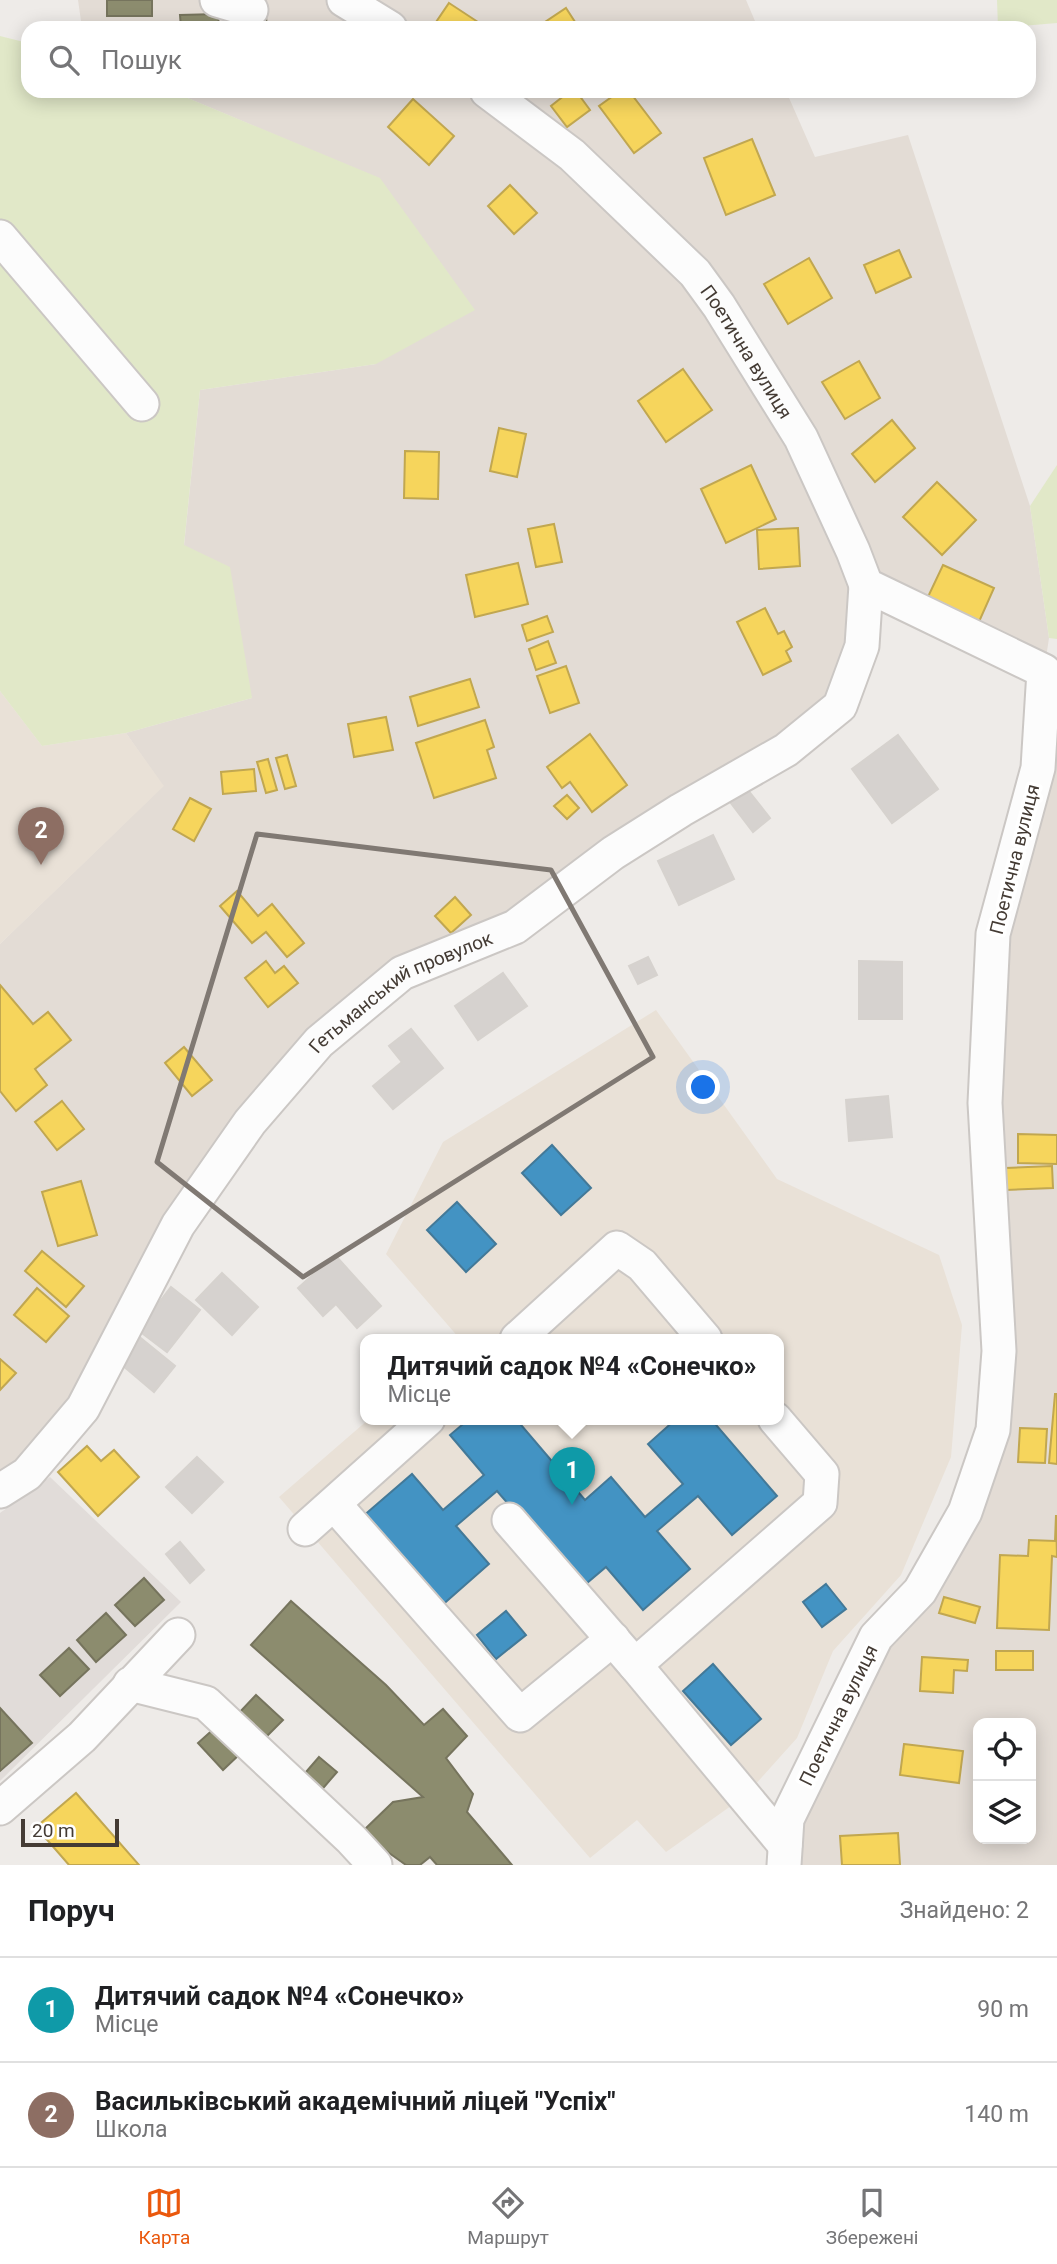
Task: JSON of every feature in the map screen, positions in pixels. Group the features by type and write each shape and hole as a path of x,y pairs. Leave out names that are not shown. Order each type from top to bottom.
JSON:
{"street":[{"path":"217,0 251,10"},
{"path":"344,0 378,21"},
{"name":"Поетична вулиця","path":"496,98 572,155 695,273 719,306 801,438 866,585 931,619 1050,671 1038,768 993,934 985,1102 999,1351 993,1430 965,1512 920,1591 876,1637 787,1819 784,1855"},
{"path":"0,237 142,404"},
{"name":"Гетьманський провулок","path":"0,1491 26,1474 83,1408 178,1225 250,1122 319,1042 402,972 515,927 613,853 681,810 786,750 839,706 862,646 866,585"},
{"path":"522,1334 617,1248 642,1265 701,1334"},
{"path":"305,1529 421,1425"},
{"path":"635,1665 820,1503 822,1474 780,1425"},
{"path":"334,1504 520,1715 613,1639"},
{"path":"509,1520 635,1665 784,1855"},
{"path":"0,1808 82,1737 178,1635"},
{"path":"131,1684 206,1703 351,1839 375,1865"}],"highlighted area":[{"path":"257,834 551,870 653,1057 303,1277 157,1162"}],"shaded area":[{"path":"78,0 746,0 755,21 81,21"},
{"path":"188,98 789,98 815,157 908,135 1030,506 1049,638 1044,671 867,586 840,706 613,853 402,973 250,1122 83,1408 0,1491 0,944 163,786 126,733 252,698 184,546 200,390 376,364 380,179"},
{"path":"1044,671 1057,671 1057,1865 784,1865 787,1819 993,1430 985,1103"},
{"path":"0,691 42,746 126,733 164,786 0,944"},
{"path":"656,1010 777,1179 939,1255 962,1325 951,1457 901,1575 833,1651 797,1738 745,1796 666,1852 637,1820 590,1858 279,1497 362,1425 784,1425 784,1334 456,1334 386,1254 443,1142"},
{"path":"50,1477 181,1602 0,1781 0,1513"}],"green space":[{"path":"997,0 1057,0 1057,23 1036,25 1036,21 998,21"},
{"path":"0,36 21,41 21,98 188,98 380,178 475,310 376,364 200,390 184,545 230,567 252,698 126,733 42,746 0,691"},
{"path":"1057,465 1057,639 1049,638 1030,506"}],"building: Житло":[{"path":"449,3 476,21 437,21"},
{"path":"566,8 574,21 546,21"},
{"path":"561,98 581,98 590,110 567,127 551,106"},
{"path":"610,98 634,98 661,133 634,153 599,106"},
{"path":"413,99 454,136 429,165 388,127"},
{"path":"752,139 775,195 726,215 704,158"},
{"path":"510,185 537,213 514,234 488,206"},
{"path":"899,250 911,277 876,293 864,265"},
{"path":"809,258 832,298 788,324 764,284"},
{"path":"859,361 880,398 845,419 822,382"},
{"path":"683,369 712,410 666,442 638,401"},
{"path":"892,420 915,448 875,482 852,454"},
{"path":"499,428 526,434 517,477 490,471"},
{"path":"405,451 439,452 438,499 404,498"},
{"path":"751,465 776,519 726,543 701,489"},
{"path":"937,482 976,520 942,555 903,517"},
{"path":"554,524 562,562 536,567 528,529"},
{"path":"798,528 800,566 759,569 757,530"},
{"path":"518,563 528,604 475,617 466,575"},
{"path":"943,565 994,588 978,624 926,601"},
{"path":"765,608 778,634 784,631 792,647 786,651 791,661 763,675 737,622"},
{"path":"547,616 553,632 527,641 522,625"},
{"path":"548,641 556,663 536,670 529,649"},
{"path":"566,666 579,703 550,713 537,676"},
{"path":"470,679 479,707 418,726 410,697"},
{"path":"386,717 393,750 354,757 348,724"},
{"path":"485,720 494,747 487,750 496,778 434,798 416,743"},
{"path":"590,734 627,785 592,812 570,782 562,788 547,767"},
{"path":"287,755 296,786 285,789 276,758"},
{"path":"268,759 277,790 266,793 257,762"},
{"path":"254,769 256,791 223,794 221,772"},
{"path":"567,795 579,808 567,819 554,806"},
{"path":"190,798 211,809 194,841 173,829"},
{"path":"237,891 258,916 272,904 304,943 287,957 266,932 252,943 220,906"},
{"path":"455,897 471,915 451,933 435,916"},
{"path":"266,961 275,973 284,966 298,983 268,1007 245,978"},
{"path":"0,985 33,1024 48,1012 71,1040 35,1069 47,1085 16,1111 0,1091"},
{"path":"184,1047 212,1080 192,1096 165,1063"},
{"path":"62,1101 84,1129 57,1150 35,1122"},
{"path":"1018,1134 1057,1135 1057,1164 1018,1163"},
{"path":"1052,1166 1053,1188 1006,1190 1006,1168"},
{"path":"81,1181 97,1235 58,1246 42,1192"},
{"path":"42,1251 84,1286 66,1307 25,1271"},
{"path":"37,1288 69,1316 46,1342 14,1315"},
{"path":"0,1359 16,1373 0,1390"},
{"path":"1057,1394 1057,1464 1049,1463"},
{"path":"1020,1428 1047,1429 1045,1463 1018,1462"},
{"path":"87,1446 101,1461 114,1450 139,1477 98,1516 58,1472"},
{"path":"1056,1515 1057,1557 1052,1556 1049,1630 997,1628 1000,1555 1028,1556 1029,1540 1055,1541"},
{"path":"944,1597 980,1607 975,1623 939,1613"},
{"path":"996,1651 1033,1651 1033,1670 996,1670"},
{"path":"922,1657 968,1660 967,1671 954,1670 953,1693 920,1691"},
{"path":"904,1744 963,1751 959,1783 900,1775"},
{"path":"76,1793 139,1865 69,1865 36,1827"},
{"path":"898,1833 900,1865 842,1865 840,1836"}],"building: Школи":[{"path":"552,1145 591,1188 561,1215 522,1173"},
{"path":"457,1202 496,1244 466,1272 427,1230"},
{"path":"462,1425 521,1425 585,1500 611,1477 645,1517 683,1484 648,1444 669,1425 716,1425 777,1496 732,1535 698,1496 657,1531 690,1569 643,1610 606,1567 581,1588 497,1491 456,1526 489,1564 440,1607 362,1517 412,1474 443,1510 484,1475 450,1435"},
{"path":"826,1584 846,1609 822,1627 803,1602"},
{"path":"506,1611 526,1635 496,1659 477,1635"},
{"path":"713,1664 761,1719 731,1745 683,1691"}],"building: Промзона":[{"path":"107,0 152,0 152,16 107,16"},
{"path":"218,14 218,21 180,21 180,15"},
{"path":"266,17 266,21 238,21"},
{"path":"144,1578 164,1600 135,1626 115,1605"},
{"path":"291,1601 386,1685 424,1725 443,1709 467,1736 446,1758 473,1794 467,1812 512,1865 437,1865 430,1857 420,1865 406,1865 361,1833 393,1802 423,1797 251,1645"},
{"path":"106,1613 126,1635 96,1662 77,1640"},
{"path":"69,1648 89,1669 60,1696 40,1675"},
{"path":"256,1695 283,1720 264,1739 238,1714"},
{"path":"0,1708 32,1743 0,1771"},
{"path":"216,1727 241,1753 223,1770 198,1743"},
{"path":"319,1757 337,1772 318,1794 300,1779"}],"building: Інше":[{"path":"898,735 938,789 892,823 852,769"},
{"path":"744,785 770,818 753,832 727,798"},
{"path":"713,835 734,879 679,905 658,861"},
{"path":"648,957 657,975 638,984 629,966"},
{"path":"859,961 902,962 902,1019 859,1019"},
{"path":"503,973 527,1006 478,1040 455,1006"},
{"path":"411,1029 443,1068 393,1109 373,1086 402,1062 389,1046"},
{"path":"888,1096 892,1137 849,1141 846,1100"},
{"path":"335,1255 381,1306 357,1328 336,1304 323,1316 298,1288"},
{"path":"222,1273 258,1307 232,1335 196,1300"},
{"path":"171,1287 200,1310 167,1352 138,1330"},
{"path":"137,1335 175,1366 154,1392 116,1360"},
{"path":"197,1457 223,1482 192,1513 166,1487"},
{"path":"180,1542 204,1570 190,1583 166,1554"}],"place":[{"name":"Васильківський академічний ліцей \"Успіх\"","path":"41,865"},
{"name":"Дитячий садок №4 «Сонечко»","path":"572,1505"}]}
